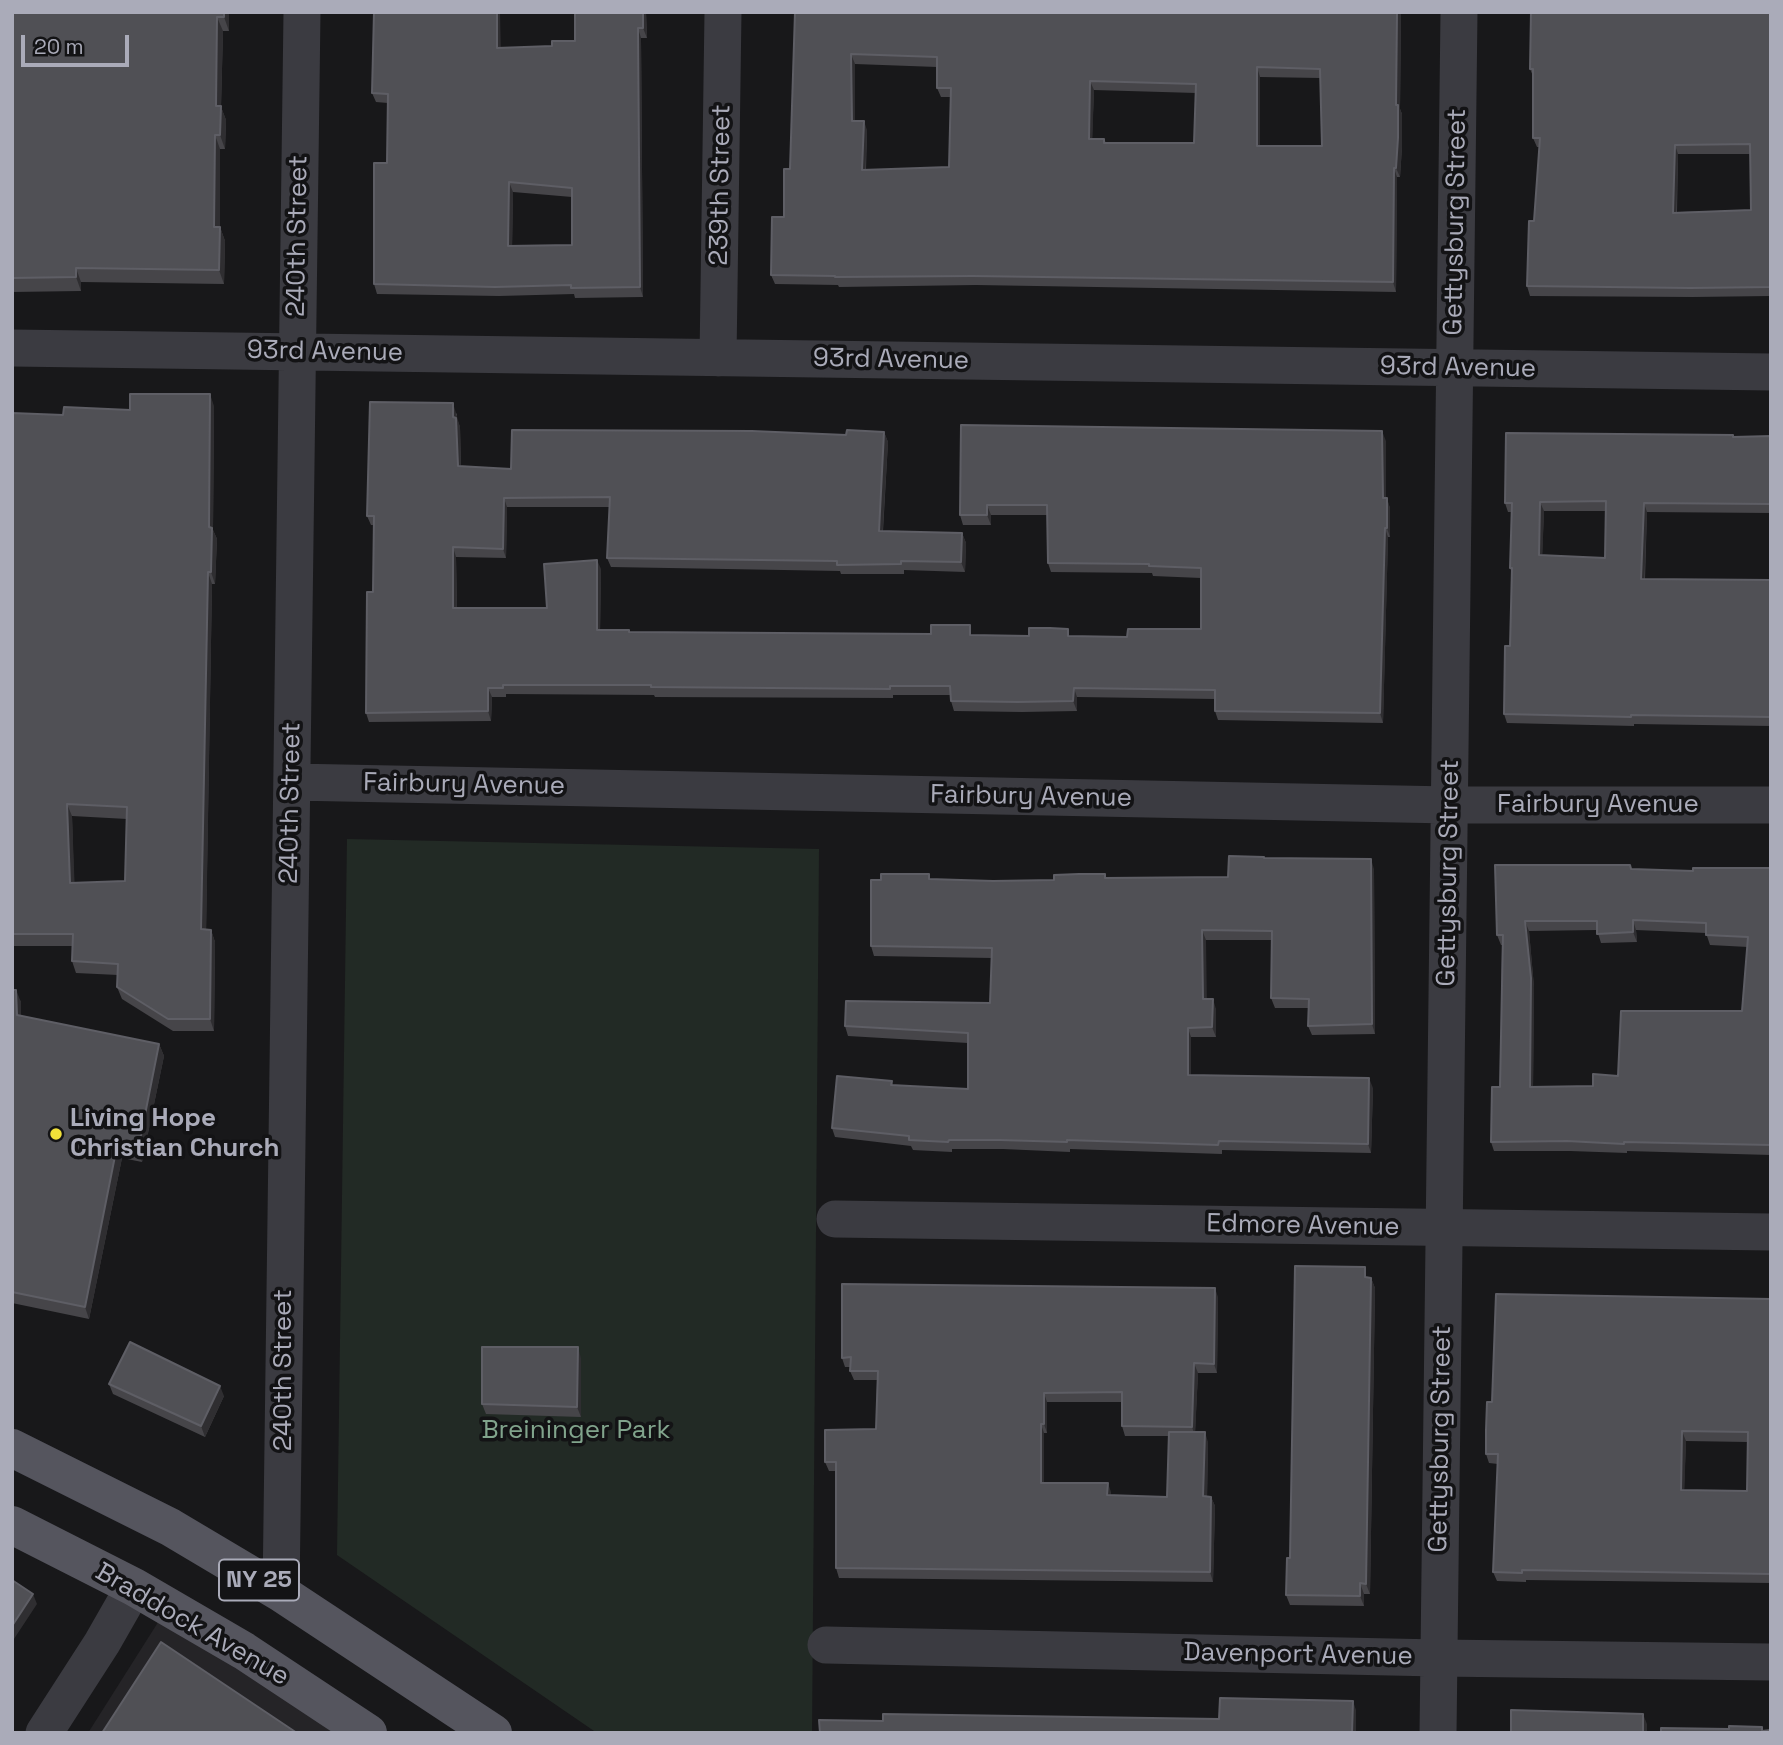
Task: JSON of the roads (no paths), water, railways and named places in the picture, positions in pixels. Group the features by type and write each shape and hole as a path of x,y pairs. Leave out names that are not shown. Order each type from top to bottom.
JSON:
{"main road":[{"name":"NY 25","path":"12,1448 170,1527 281,1593 493,1733"},
{"name":"Braddock Avenue","path":"12,1525 134,1587 244,1651 368,1733"}],"street":[{"name":"240th Street","path":"281,1593 302,12"},
{"name":"239th Street","path":"718,358 723,12"},
{"name":"Gettysburg Street","path":"1438,1733 1459,12"},
{"name":"93rd Avenue","path":"12,348 1771,372"},
{"name":"Fairbury Avenue","path":"292,782 1450,805 1771,806"},
{"name":"Edmore Avenue","path":"835,1219 1771,1232"},
{"path":"44,1733 102,1643 134,1587"},
{"name":"Davenport Avenue","path":"826,1645 1771,1662"}],"place":[{"name":"Living Hope Christian Church","path":"56,1134"}],"park label":[{"name":"Breininger Park","path":"576,1431"}]}
